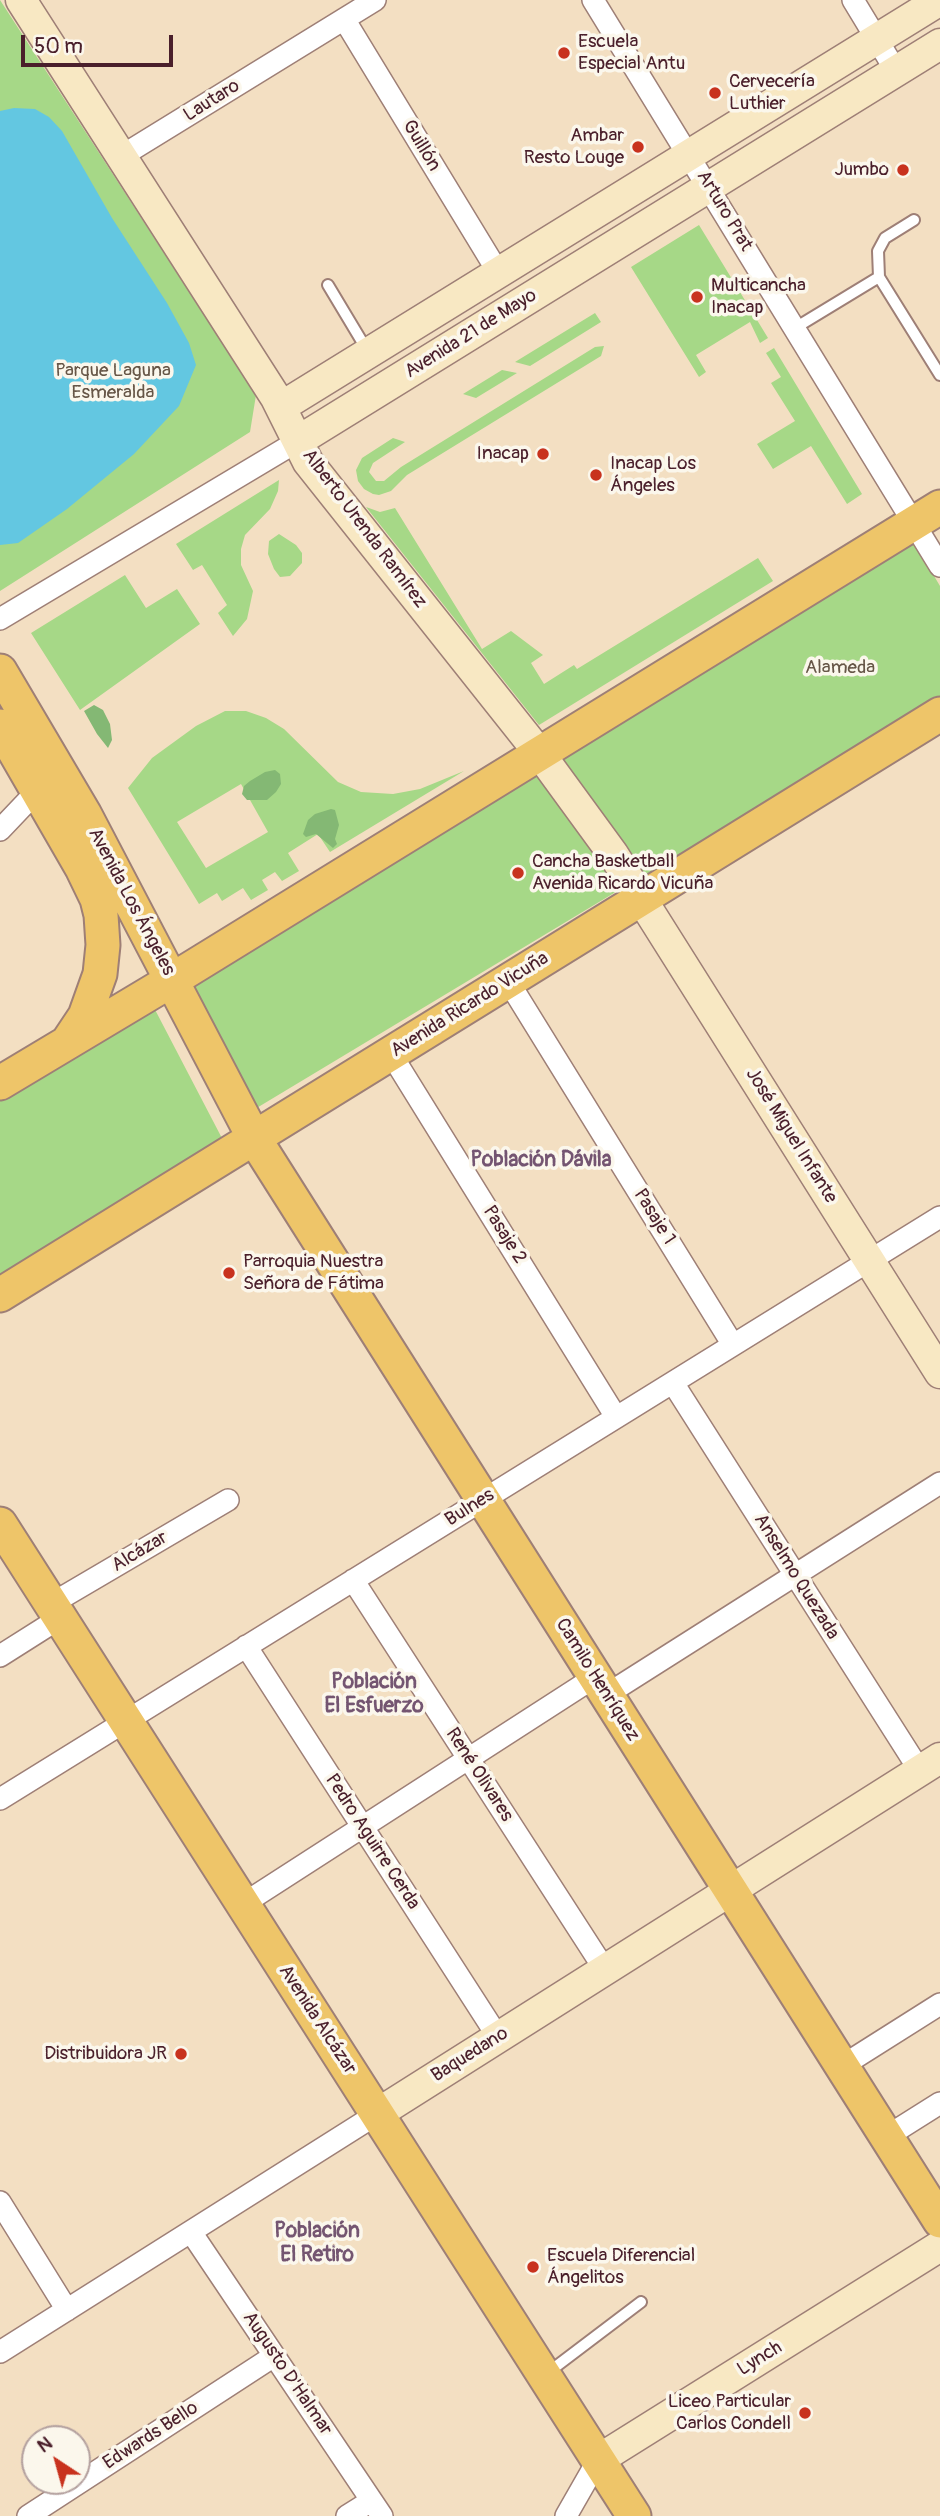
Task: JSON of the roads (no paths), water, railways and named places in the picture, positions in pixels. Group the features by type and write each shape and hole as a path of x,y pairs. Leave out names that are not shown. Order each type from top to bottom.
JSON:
{"main road":[{"path":"0,1083 927,515"},
{"name":"Avenida Los Ángeles","path":"0,671 85,816 254,1138"},
{"name":"Avenida Ricardo Vicuña","path":"0,1295 940,714"},
{"name":"Avenida Los Ángeles","path":"0,726 86,876 97,899 102,923 103,961 97,987 80,1024 66,1043"},
{"name":"Camilo Henríquez","path":"254,1138 940,2221"},
{"name":"Avenida Alcázar","path":"0,1524 634,2516"}],"street":[{"name":"Alberto Urenda Ramírez","path":"22,0 282,407 309,462 540,754 613,854 642,899"},
{"name":"Lautaro","path":"120,157 375,0"},
{"name":"Arturo Prat","path":"593,0 795,328 927,515 940,566"},
{"path":"853,0 896,71"},
{"name":"Avenida 21 de Mayo","path":"282,407 940,0"},
{"name":"Guillón","path":"344,19 498,272"},
{"name":"Avenida 21 de Mayo","path":"0,619 299,441 940,44"},
{"path":"341,369 345,386 361,402"},
{"path":"0,830 38,790"},
{"name":"José Miguel Infante","path":"642,899 940,1373"},
{"name":"Pasaje 1","path":"509,981 733,1345"},
{"name":"Pasaje 2","path":"391,1054 616,1417"},
{"name":"Bulnes","path":"0,1800 125,1720 940,1217"},
{"name":"Anselmo Quezada","path":"673,1383 795,1575 930,1764"},
{"path":"243,1904 468,1758 601,1686 795,1575 940,1482"},
{"name":"Alcázar","path":"0,1656 55,1611 228,1500"},
{"name":"René Olivares","path":"353,1580 605,1970"},
{"name":"Pedro Aguirre Cerda","path":"246,1646 498,2037"},
{"name":"Baquedano","path":"0,2352 930,1764"},
{"path":"842,2066 940,2004"},
{"path":"886,2137 940,2103"},
{"path":"0,2202 67,2310"},
{"name":"Augusto D'Halmar","path":"191,2232 377,2508"},
{"name":"Lynch","path":"566,2516 598,2460 940,2246"},
{"name":"Edwards Bello","path":"28,2516 274,2356"},
{"path":"347,2516 377,2508"}],"lane":[{"path":"914,220 885,238 878,251 879,278 940,375"},
{"path":"795,328 879,278"},
{"path":"328,285 369,352"},
{"path":"544,2376 641,2302"}],"water":[{"name":"Parque Laguna Esmeralda","path":"14,108 35,109 49,117 62,131 112,218 167,303 189,343 196,365 179,406 134,454 67,509 18,543 0,545 0,111"}],"place":[{"name":"Escuela Especial Antu","path":"564,53"},
{"name":"Cervecería Luthier","path":"715,93"},
{"name":"Ambar Resto Louge","path":"638,147"},
{"name":"Jumbo","path":"903,170"},
{"name":"Multicancha Inacap","path":"697,297"},
{"name":"Inacap","path":"543,454"},
{"name":"Inacap Los Ángeles","path":"596,475"},
{"name":"Cancha Basketball Avenida Ricardo Vicuña","path":"518,873"},
{"name":"Parroquia Nuestra Señora de Fátima","path":"229,1273"},
{"name":"Distribuidora JR","path":"181,2054"},
{"name":"Escuela Diferencial Ángelitos","path":"533,2267"},
{"name":"Liceo Particular Carlos Condell","path":"805,2413"}],"district":[{"name":"Población Dávila","path":"541,1161"},
{"name":"Población El Esfuerzo","path":"374,1695"},
{"name":"Población El Retiro","path":"317,2244"}],"park label":[{"name":"Alameda","path":"840,668"}]}
